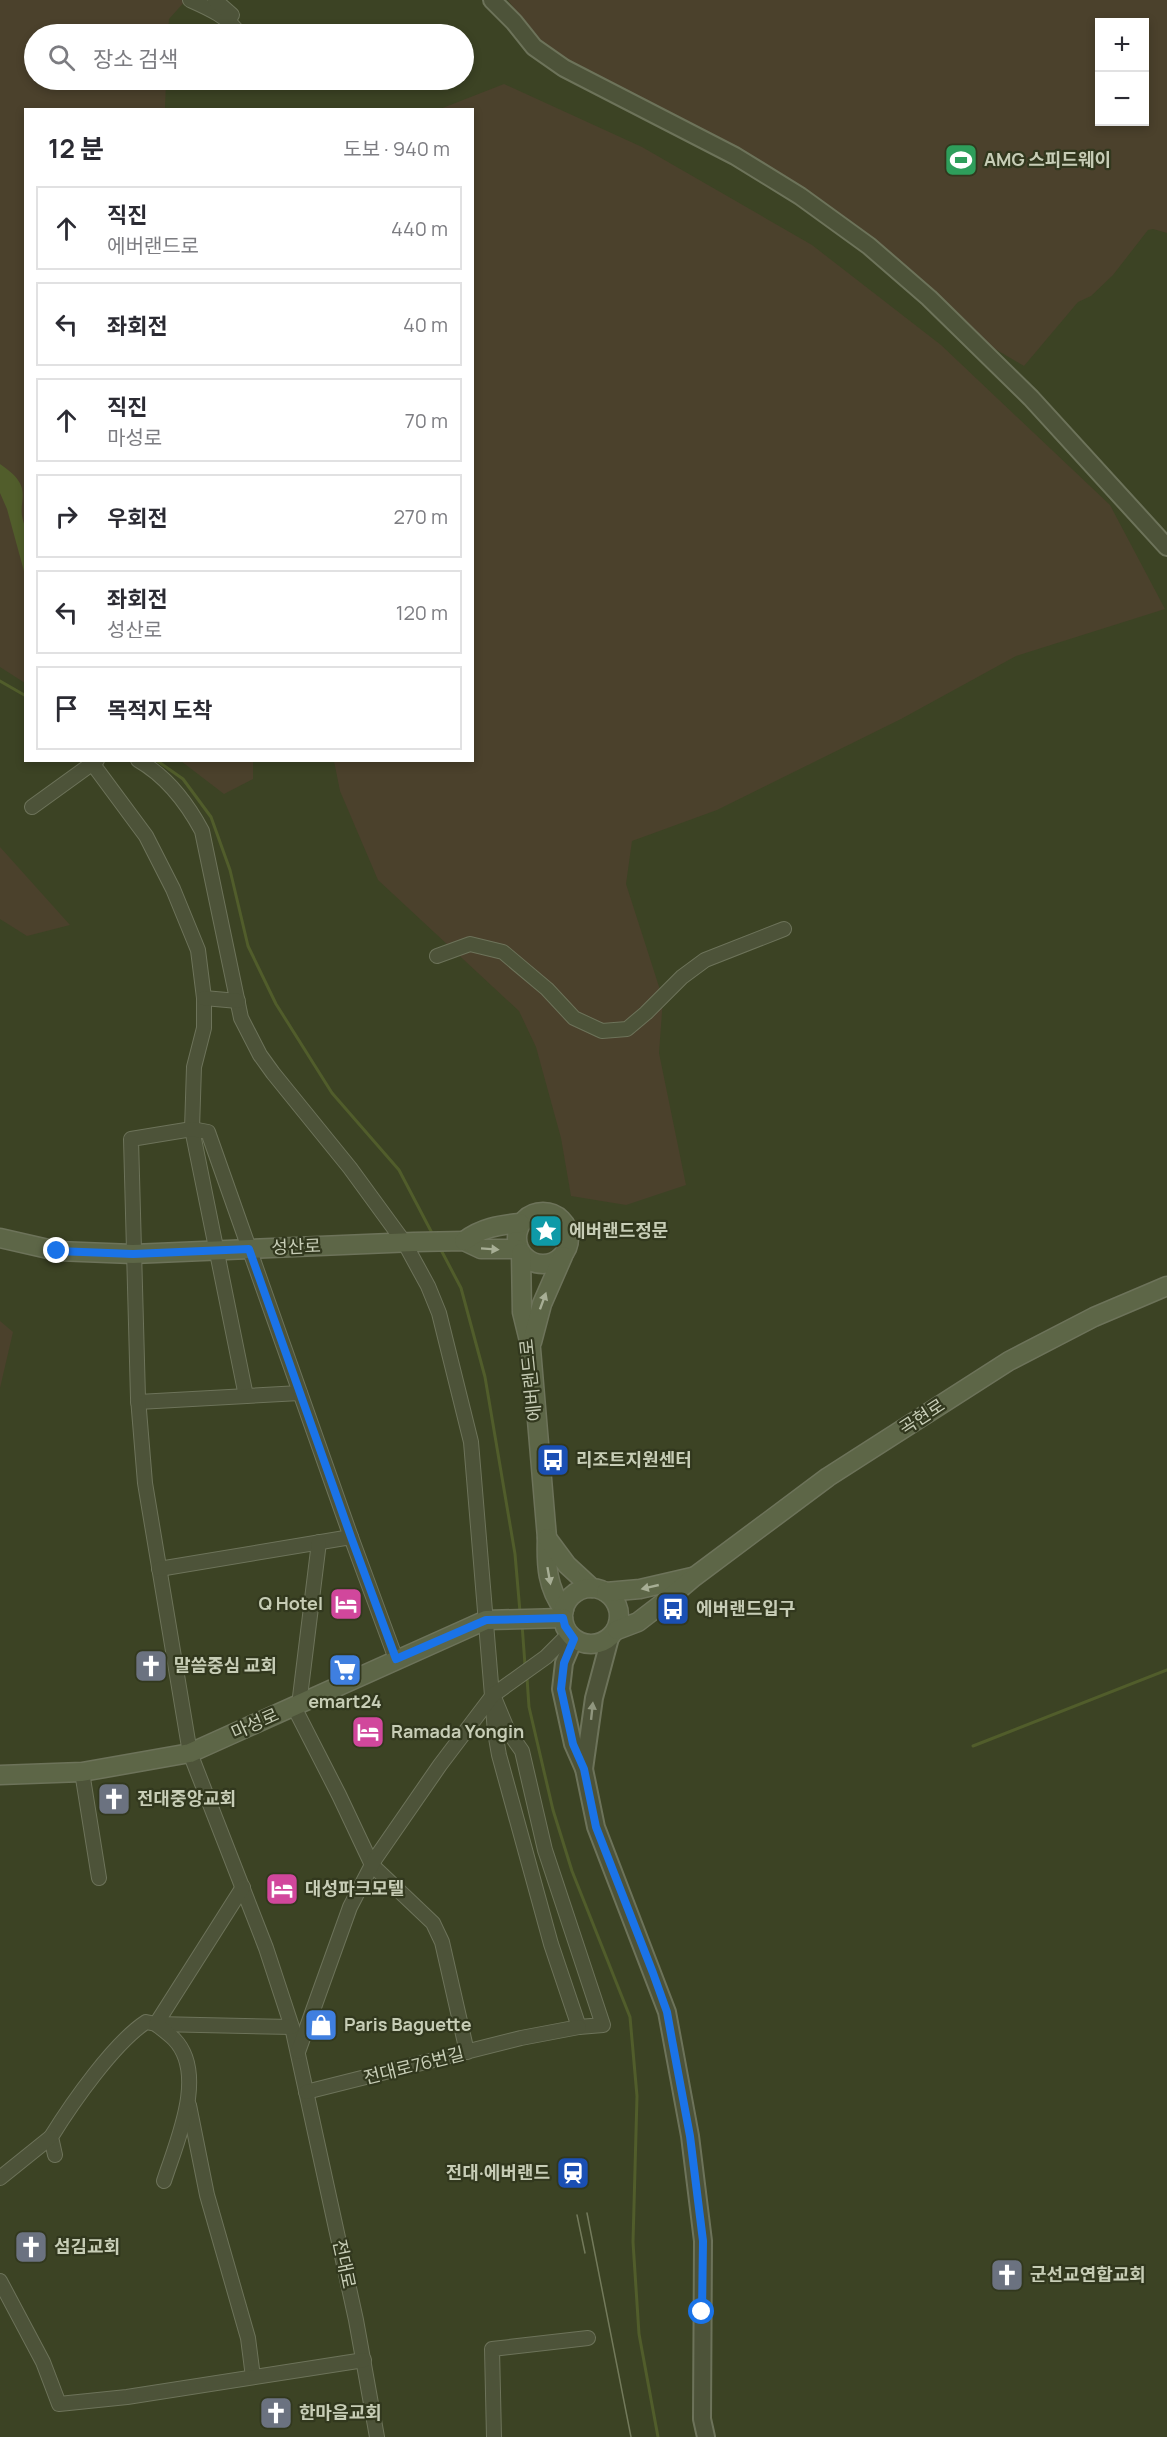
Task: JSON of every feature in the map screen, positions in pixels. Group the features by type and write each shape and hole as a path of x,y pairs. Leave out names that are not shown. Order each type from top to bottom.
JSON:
{"main road":[{"path":"531,1349 542,1304 563,1256 569,1240 564,1222 554,1214 535,1212 520,1223 516,1236 520,1251 528,1260 546,1264 555,1262 563,1256"},
{"path":"520,1223 476,1232 464,1241 481,1249 520,1251"},
{"name":"성산로","path":"0,1238 57,1251 133,1254 464,1241"},
{"name":"에버랜드로","path":"520,1251 522,1312 531,1349 546,1563 550,1587 568,1625"},
{"name":"곡현로","path":"613,1634 638,1622 828,1477 1009,1361 1094,1317 1167,1286"},
{"path":"546,1539 567,1565 599,1590 617,1605 620,1622 613,1634 592,1645 568,1625 566,1603 577,1592 599,1590 640,1589 694,1577"},
{"name":"마성로","path":"0,1775 82,1772 190,1753 396,1659 491,1620 543,1617 568,1625"}],"street":[{"path":"190,0 215,12 231,24"},
{"path":"215,0 242,24"},
{"path":"492,0 534,47 564,68 735,156 800,196 868,246 929,298 1031,398 1167,547"},
{"path":"32,807 94,762 146,836 191,929 198,950 204,998 204,1028 194,1067 192,1129 246,1396"},
{"path":"141,762 169,784 191,810 202,831 241,1018 260,1054 409,1242 439,1313 471,1442 491,1620 493,1695 499,1755 551,1944 579,2027"},
{"path":"437,956 470,944 503,952 547,989 574,1018 602,1031 627,1029 682,976 705,960 784,929"},
{"path":"204,998 238,1001"},
{"path":"192,1129 208,1132 396,1659"},
{"name":"전대로","path":"192,1129 131,1139 138,1402 145,1483 190,1753 243,1887 292,2027 364,2360 377,2437"},
{"path":"138,1402 300,1394"},
{"path":"159,1569 351,1537"},
{"path":"319,1542 296,1706 372,1865 433,1923 442,1942 467,2052"},
{"path":"298,2052 350,1907 372,1865 440,1765 493,1695 546,1657 568,1625"},
{"path":"568,1625 561,1689 573,1744 584,1769 596,1827 667,2012 690,2136 703,2241 702,2419 706,2437"},
{"path":"584,1769 594,1698 613,1634"},
{"name":"전대로76번길","path":"306,2092 521,2038 603,2025 545,1850 522,1751 508,1731 493,1695"},
{"path":"82,1772 99,1878"},
{"path":"156,2024 243,1887"},
{"path":"0,2178 51,2137 77,2099 126,2039 146,2022 292,2027"},
{"path":"156,2024 175,2040 187,2064 189,2100 207,2195 248,2338 253,2377"},
{"path":"164,2181 189,2100"},
{"path":"51,2137 55,2154"},
{"path":"0,2281 43,2362 59,2404 93,2402 364,2360"},
{"path":"494,2437 492,2349 588,2338"}],"shaded area":[{"path":"0,0 186,0 169,19 169,24 24,24 24,90 166,90 165,108 24,108 24,682 0,667"},
{"name":"AMG 스피드웨이","path":"508,0 1167,0 1167,233 1148,230 1113,275 1091,296 1078,302 1024,366 973,336 922,280 804,188 704,131 541,46"},
{"path":"504,84 642,147 812,245 941,345 1110,505 1165,609 1016,656 901,719 717,810 632,841 626,884 663,999 659,1053 686,1185 626,1205 571,1196 561,1138 536,1047 519,1011 378,880 340,791 334,762 474,762 474,108 443,108"},
{"path":"0,464 12,473 22,489 24,571 7,509 0,493"},
{"path":"182,762 253,762 253,779 224,794"},
{"path":"0,847 70,925 27,936 0,919"},
{"path":"0,1321 13,1332 0,1388"}],"waterway":[{"path":"0,681 24,695"},
{"path":"159,762 183,779 211,817 230,870 248,946 276,1004 332,1093 399,1170 433,1235"},
{"path":"440,1248 461,1288 485,1377 515,1554 520,1612"},
{"path":"522,1624 525,1665"},
{"path":"973,1746 1167,1670"},
{"path":"527,1678 529,1707 553,1810 572,1871 630,2017 637,2096 633,2242 639,2334 658,2437"}],"tram line":[{"path":"587,2213 631,2437"},
{"path":"577,2215 585,2253"}],"place":[{"name":"AMG 스피드웨이","path":"961,160"},
{"name":"에버랜드정문","path":"546,1231"},
{"name":"리조트지원센터","path":"553,1460"},
{"name":"Q Hotel","path":"346,1604"},
{"name":"에버랜드입구","path":"673,1609"},
{"name":"말씀중심 교회","path":"151,1666"},
{"name":"emart24","path":"345,1670"},
{"name":"Ramada Yongin","path":"368,1732"},
{"name":"전대중앙교회","path":"114,1799"},
{"name":"대성파크모텔","path":"282,1889"},
{"name":"Paris Baguette","path":"321,2025"},
{"name":"전대·에버랜드","path":"573,2173"},
{"name":"섬김교회","path":"31,2247"},
{"name":"군선교연합교회","path":"1007,2275"},
{"name":"한마음교회","path":"276,2413"}],"route":[{"path":"57,1251 133,1254 249,1249 396,1659 486,1620 563,1618 569,1634 574,1639 564,1663 561,1689 573,1744 584,1769 596,1827 609,1865 667,2012 690,2136 703,2241 702,2312"}]}
